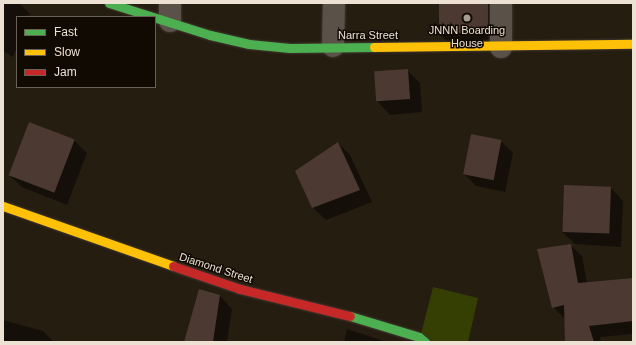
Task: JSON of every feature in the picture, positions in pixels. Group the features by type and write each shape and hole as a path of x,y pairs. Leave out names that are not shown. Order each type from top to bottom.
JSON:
{"street":[{"name":"Narra Street","path":"109,3 170,12 210,35 249,44 290,48 333,46 501,47 633,44"},
{"path":"333,46 334,3"},
{"path":"501,3 501,47"},
{"name":"Diamond Street","path":"3,206 240,289 362,319 419,337 425,342"}],"green space":[{"path":"433,287 478,298 468,342 419,342"}],"building":[{"name":"JNNN Boarding House","path":"439,3 488,3 488,33 439,33"},
{"path":"408,69 410,99 376,101 374,71"},
{"path":"29,122 75,140 54,193 9,175"},
{"path":"471,134 501,140 494,180 463,174"},
{"path":"338,142 360,190 312,208 295,171"},
{"path":"564,185 611,187 609,234 562,232"},
{"path":"571,244 578,283 633,278 633,321 589,326 594,342 565,341 564,305 552,308 537,249"},
{"path":"199,289 220,295 213,342 184,342"}],"traffic: fast":[{"path":"109,3 150,16"},
{"path":"156,18 210,35 249,44 290,48 374,47"},
{"path":"350,316 419,337 425,342"}],"traffic: slow":[{"path":"374,47 633,44"},
{"path":"3,206 173,266"}],"traffic: jam":[{"path":"173,266 240,289 350,316"}],"place":[{"name":"JNNN Boarding House","path":"467,18"}]}
